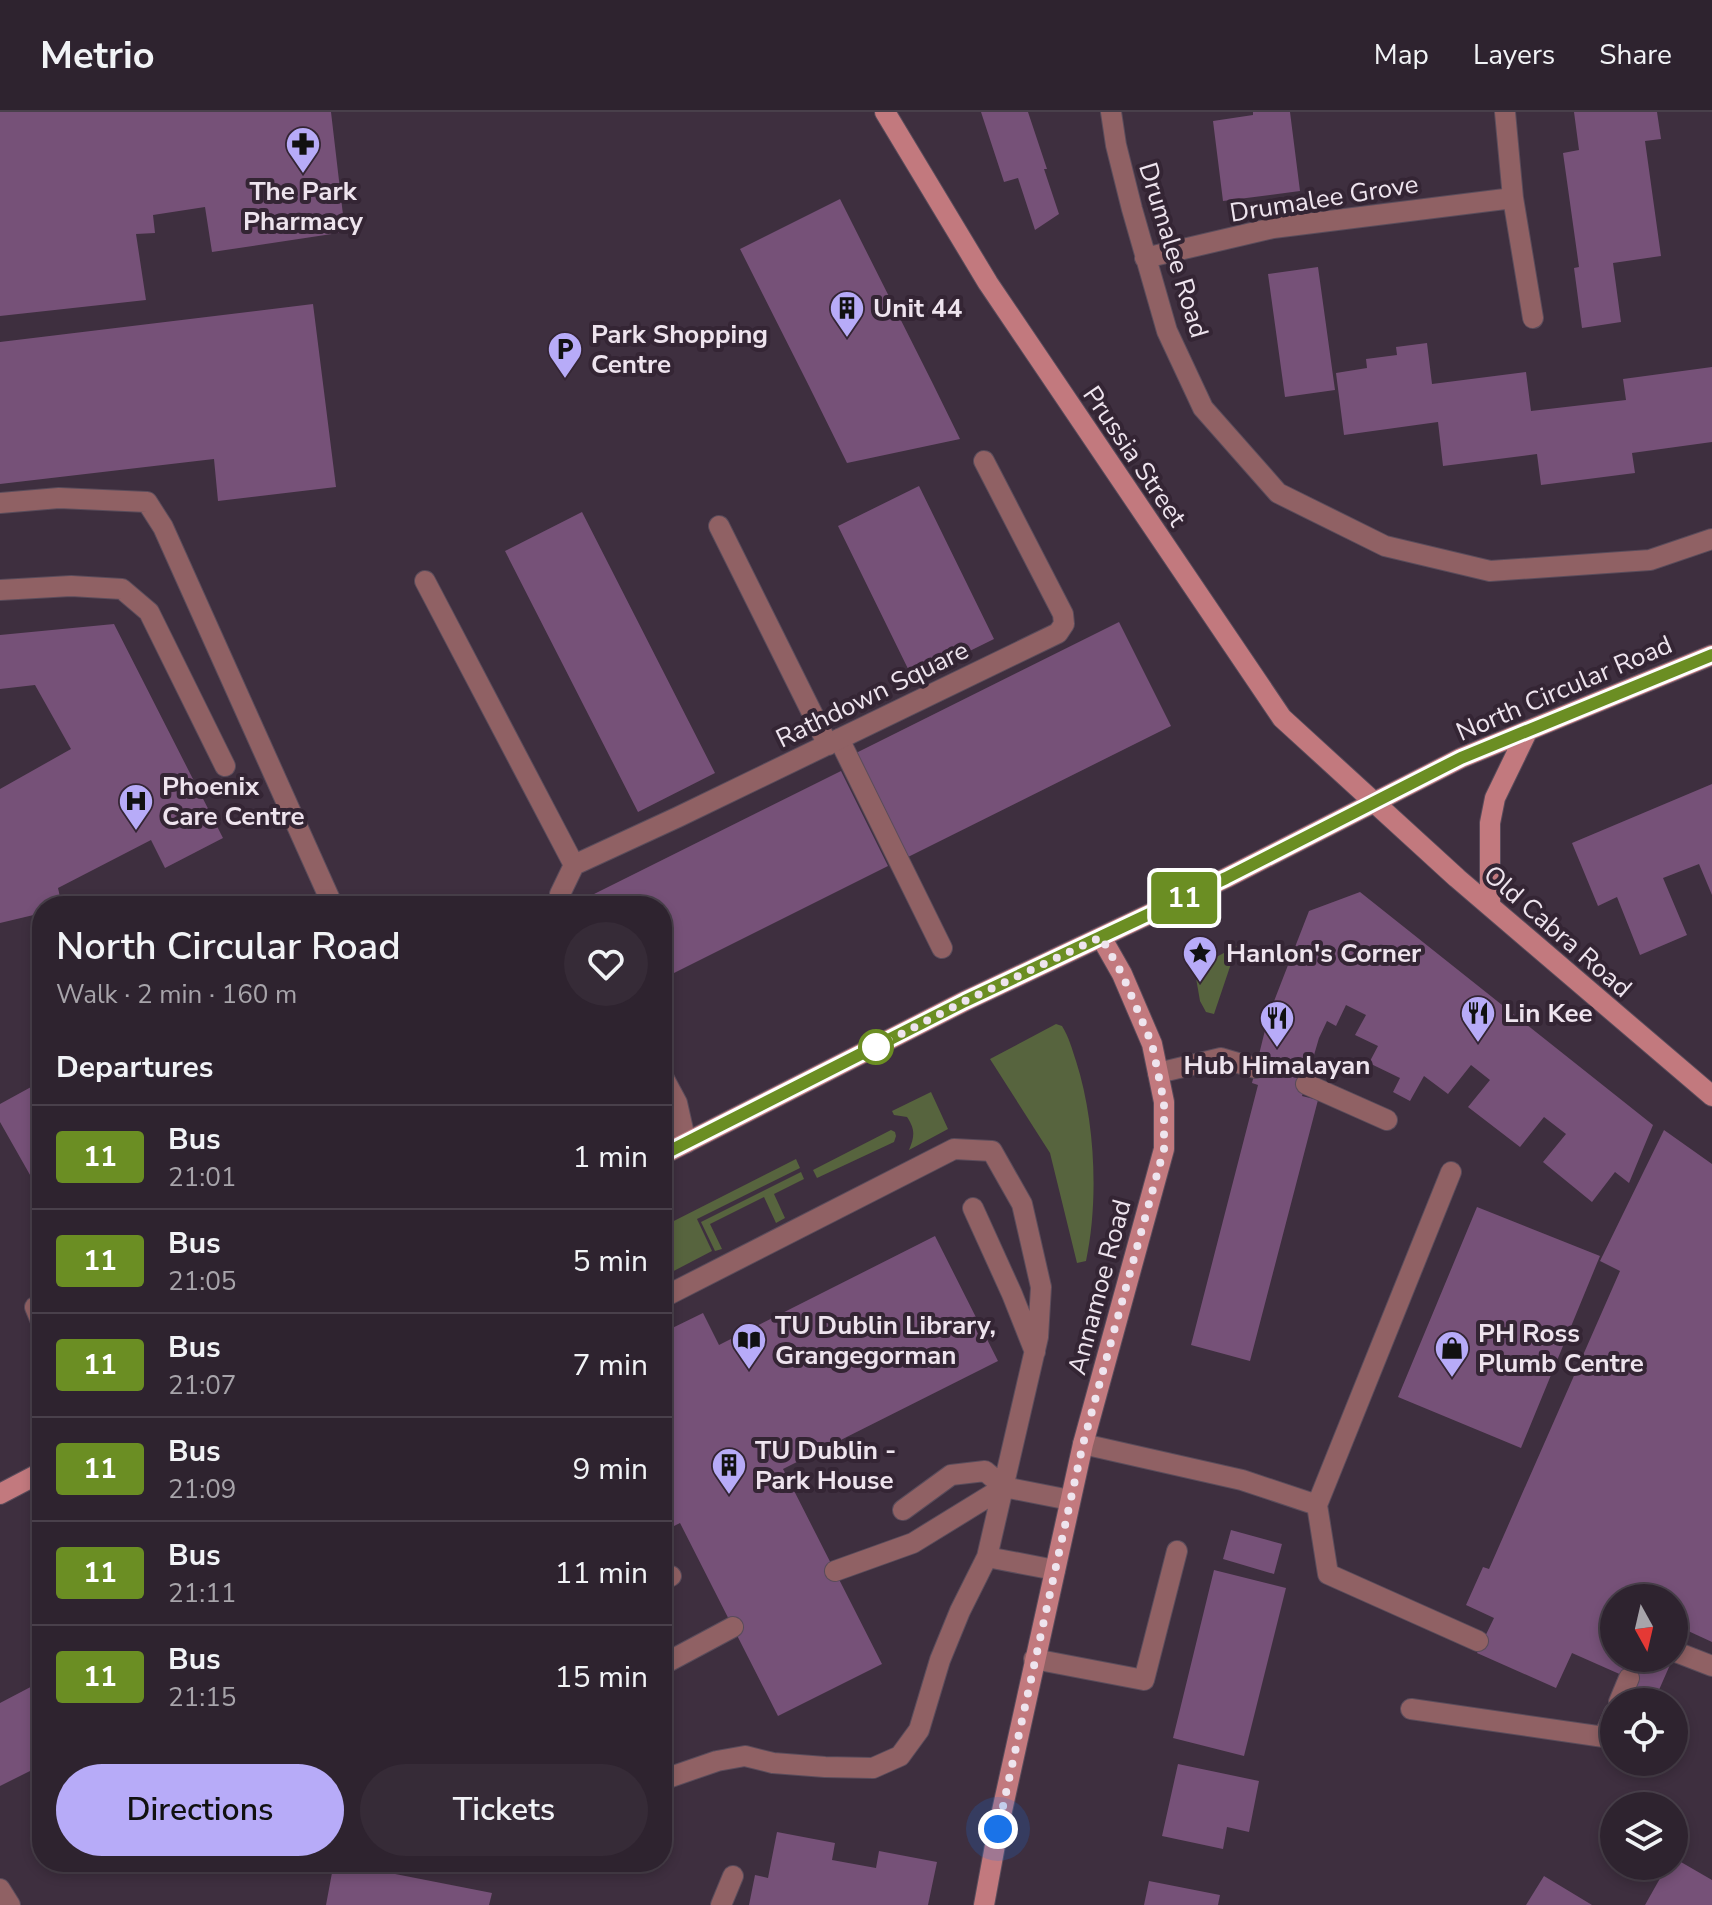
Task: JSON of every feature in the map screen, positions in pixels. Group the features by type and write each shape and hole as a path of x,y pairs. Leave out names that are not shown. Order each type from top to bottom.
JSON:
{"main road":[{"name":"Prussia Street","path":"885,112 988,283 1258,685 1282,718 1374,802"},
{"name":"North Circular Road","path":"672,1150 965,1001 1239,871 1461,758 1712,655"},
{"path":"1490,906 1490,823 1495,798 1527,732"},
{"name":"Old Cabra Road","path":"1374,802 1712,1096"},
{"name":"Annamoe Road","path":"984,1905 1034,1659 1083,1444 1164,1149 1164,1102 1152,1044 1134,999 1101,937"},
{"path":"0,1494 32,1477"}],"street":[{"name":"Drumalee Road","path":"1111,112 1116,145 1167,331 1203,408 1278,493 1385,546 1490,571 1650,560 1712,539"},
{"path":"1505,112 1513,198 1533,318"},
{"name":"Drumalee Grove","path":"1145,258 1273,228 1513,198"},
{"name":"Rathdown Square","path":"574,865 1058,633 1064,624 1063,614 984,461"},
{"path":"0,503 59,498 147,502 163,527 329,896"},
{"path":"719,526 942,948"},
{"path":"425,581 574,865 560,896"},
{"path":"0,590 71,586 122,589 149,612 225,766"},
{"path":"1158,1073 1221,1058 1255,1068"},
{"path":"1306,1084 1387,1120"},
{"path":"672,1094 686,1143"},
{"path":"672,1293 954,1149 992,1151 1022,1204 1041,1287 1035,1352 987,1557 940,1660 919,1730 900,1756 873,1768 773,1763 745,1756 717,1761 672,1777"},
{"path":"1451,1172 1317,1505 1328,1574 1478,1641"},
{"path":"973,1208 1035,1352"},
{"path":"1083,1444 1242,1480 1317,1505"},
{"path":"903,1510 951,1475 985,1471 1004,1487 1070,1500"},
{"path":"835,1571 913,1543 1004,1487"},
{"path":"1034,1659 1144,1680 1177,1551"},
{"path":"987,1557 1055,1570"},
{"path":"672,1660 733,1627"},
{"path":"1688,1657 1712,1666"},
{"path":"1625,1688 1629,1678"},
{"path":"1411,1709 1600,1736"},
{"path":"721,1905 733,1876"},
{"path":"0,1889 10,1905"}],"green space":[{"path":"1237,946 1214,1014 1206,1012 1200,1001 1195,972"},
{"path":"1056,1024 1062,1026 1076,1061 1091,1134 1093,1212 1086,1261 1077,1263 1050,1153 990,1059"},
{"path":"931,1092 948,1129 909,1150 913,1137 912,1125 907,1117 894,1115 892,1111"},
{"path":"891,1130 896,1136 894,1142 817,1178 813,1170"},
{"path":"796,1159 800,1168 697,1219 712,1251 672,1272 672,1222"},
{"path":"801,1172 804,1179 774,1194 785,1218 776,1223 764,1197 710,1224 722,1249 715,1251 701,1222"}],"building":[{"path":"0,112 331,112 345,232 212,252 205,207 153,215 155,233 136,234 146,300 0,316"},
{"path":"981,112 1028,112 1059,214 1035,230 1018,178 1004,182"},
{"path":"1253,112 1290,112 1300,191 1223,201 1213,121 1253,115"},
{"path":"1574,112 1657,112 1661,139 1645,141 1661,256 1613,263 1621,322 1582,328 1574,268 1579,267 1563,153 1579,150"},
{"path":"840,199 960,439 847,463 740,249"},
{"path":"1318,267 1335,390 1285,397 1268,274"},
{"path":"313,304 336,487 218,501 214,459 0,484 0,342"},
{"path":"1427,343 1432,384 1526,372 1531,411 1626,400 1623,379 1712,367 1712,442 1632,453 1635,473 1541,485 1537,454 1443,466 1438,422 1344,435 1336,373 1367,368 1366,359 1397,355 1396,347"},
{"path":"919,486 994,639 913,679 838,526"},
{"path":"582,512 715,773 638,812 505,551"},
{"path":"1119,622 1171,726 906,858 854,754"},
{"path":"114,624 223,838 165,868 151,840 58,888 60,896 32,896 32,915 0,923 0,789 71,749 35,685 0,689 0,635"},
{"path":"841,771 888,866 672,974 672,896 590,896"},
{"path":"1712,784 1712,895 1699,864 1663,878 1687,935 1640,955 1617,897 1598,906 1572,843"},
{"path":"1360,892 1653,1125 1629,1183 1615,1172 1592,1202 1543,1162 1566,1134 1544,1117 1520,1147 1468,1107 1490,1080 1471,1065 1448,1094 1424,1076 1410,1101 1393,1092 1400,1078 1369,1063 1378,1046 1355,1035 1366,1015 1346,1005 1336,1026 1327,1021 1302,1096 1318,1100 1250,1361 1191,1345 1258,1085 1252,1083 1269,1014 1309,911"},
{"path":"32,1086 32,1178 0,1122 0,1104"},
{"path":"1664,1130 1712,1164 1712,1642 1688,1631 1688,1584 1600,1584 1600,1665 1572,1653 1556,1688 1477,1653 1494,1618 1466,1605 1483,1567 1489,1569 1620,1271 1600,1261"},
{"path":"1477,1207 1600,1256 1521,1448 1398,1397"},
{"name":"TU Dublin - Park House","path":"935,1236 998,1361 783,1469 882,1664 778,1716 680,1523 672,1527 672,1328 703,1313 719,1345"},
{"path":"1231,1530 1282,1544 1274,1574 1223,1559"},
{"path":"1214,1570 1286,1588 1244,1756 1173,1738"},
{"path":"1615,1672 1667,1672 1660,1688 1629,1688 1633,1680"},
{"path":"32,1686 32,1770 0,1786 0,1703"},
{"path":"1178,1764 1259,1781 1249,1832 1227,1827 1223,1849 1162,1836"},
{"path":"777,1832 835,1843 832,1860 876,1868 879,1851 937,1862 928,1905 749,1905 755,1875 768,1878"},
{"path":"1688,1866 1712,1880 1712,1905 1645,1905 1659,1880 1688,1880"},
{"path":"332,1872 385,1872 492,1893 489,1905 326,1905"},
{"path":"1544,1876 1592,1905 1526,1905"},
{"path":"1149,1881 1220,1895 1218,1905 1144,1905"}],"bus line":[{"name":"11","path":"672,1150 965,1001 1226,878 1461,758 1712,655"}],"place":[{"name":"The Park Pharmacy","path":"303,175"},
{"name":"Unit 44","path":"847,339"},
{"name":"Park Shopping Centre","path":"565,380"},
{"name":"Phoenix Care Centre","path":"136,832"},
{"name":"Hanlon's Corner","path":"1200,984"},
{"name":"Lin Kee","path":"1478,1044"},
{"name":"Hub Himalayan","path":"1277,1049"},
{"name":"TU Dublin Library, Grangegorman","path":"749,1371"},
{"name":"PH Ross Plumb Centre","path":"1452,1379"},
{"name":"TU Dublin - Park House","path":"729,1496"}],"route":[{"path":"876,1047 1101,937 1134,999 1152,1044 1164,1102 1164,1149 1083,1444 998,1829"}]}
